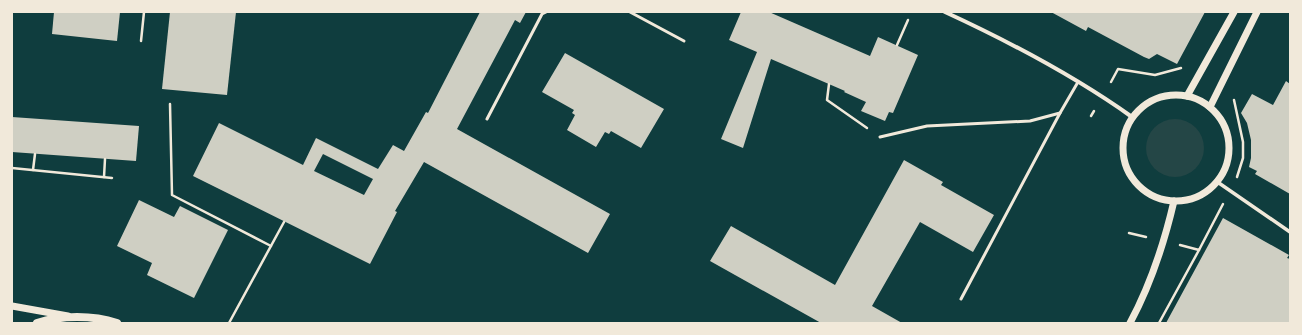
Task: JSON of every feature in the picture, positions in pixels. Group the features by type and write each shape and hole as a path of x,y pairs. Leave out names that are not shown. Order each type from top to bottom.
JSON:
{"main road":[{"path":"36,323 46,320 78,317 110,320 117,323"}],"street":[{"path":"945,12 1002,39 1103,96 1132,117"},
{"path":"1187,96 1234,12"},
{"path":"1210,107 1257,12"},
{"path":"1167,95 1187,96 1200,100 1210,107 1218,116 1228,137 1227,161 1223,172 1216,181 1204,192 1190,199 1174,201 1156,197 1139,187 1128,172 1122,153 1124,134 1132,117 1147,102 1167,95"},
{"path":"1216,181 1290,232"},
{"path":"1130,323 1151,280 1165,241 1174,201"},
{"path":"12,306 78,317"}],"lane":[{"path":"486,119 542,14 546,12"},
{"path":"630,12 684,41"},
{"path":"961,299 1078,82"},
{"path":"880,137 927,126 1030,121 1060,113"}],"path":[{"path":"141,41 144,12"},
{"path":"897,45 908,20"},
{"path":"1103,96 1118,69 1155,75 1180,69 1184,63"},
{"path":"829,84 827,100 880,137"},
{"path":"1159,323 1221,206 1232,191 1243,158 1243,142 1234,98"},
{"path":"170,104 172,195 271,246"},
{"path":"33,170 35,154"},
{"path":"104,177 105,159"},
{"path":"12,168 112,178"},
{"path":"229,323 284,222"},
{"path":"1129,233 1199,250"}],"shaded area":[{"path":"1175,119 1186,121 1199,132 1202,137 1204,148 1202,159 1191,172 1186,175 1175,177 1164,175 1151,164 1148,159 1146,148 1148,137 1159,124 1164,121"}],"building":[{"path":"54,12 120,12 117,41 52,34"},
{"path":"170,12 236,12 227,95 162,89"},
{"path":"480,12 526,12 520,23 515,20 457,129 610,214 588,253 424,162 395,211 397,212 370,264 193,176 219,123 303,165 316,138 378,169 393,145 404,151 426,112 428,113","holes":["323,154 373,179 364,195 314,171"]},
{"path":"741,12 769,12 870,56 878,37 918,55 893,113 889,112 885,121 861,111 866,102 844,92 845,91 771,59 743,148 721,139 757,52 729,40"},
{"path":"1051,12 1205,12 1177,64 1157,54 1149,59 1144,57 1088,27 1086,31"},
{"path":"565,53 664,109 641,148 611,131 609,134 605,132 596,147 567,130 575,115 572,113 574,110 542,92"},
{"path":"1286,81 1290,84 1290,194 1255,174 1257,171 1249,167 1251,158 1251,140 1247,123 1241,113 1252,94 1273,105"},
{"path":"12,117 139,126 136,161 12,152"},
{"path":"904,160 943,182 941,185 994,215 973,252 920,222 872,306 902,323 821,323 710,261 731,226 835,285"},
{"path":"139,200 174,217 180,206 228,230 194,298 147,275 152,263 117,246"},
{"path":"1223,218 1289,255 1287,258 1290,259 1290,323 1166,323"}]}
